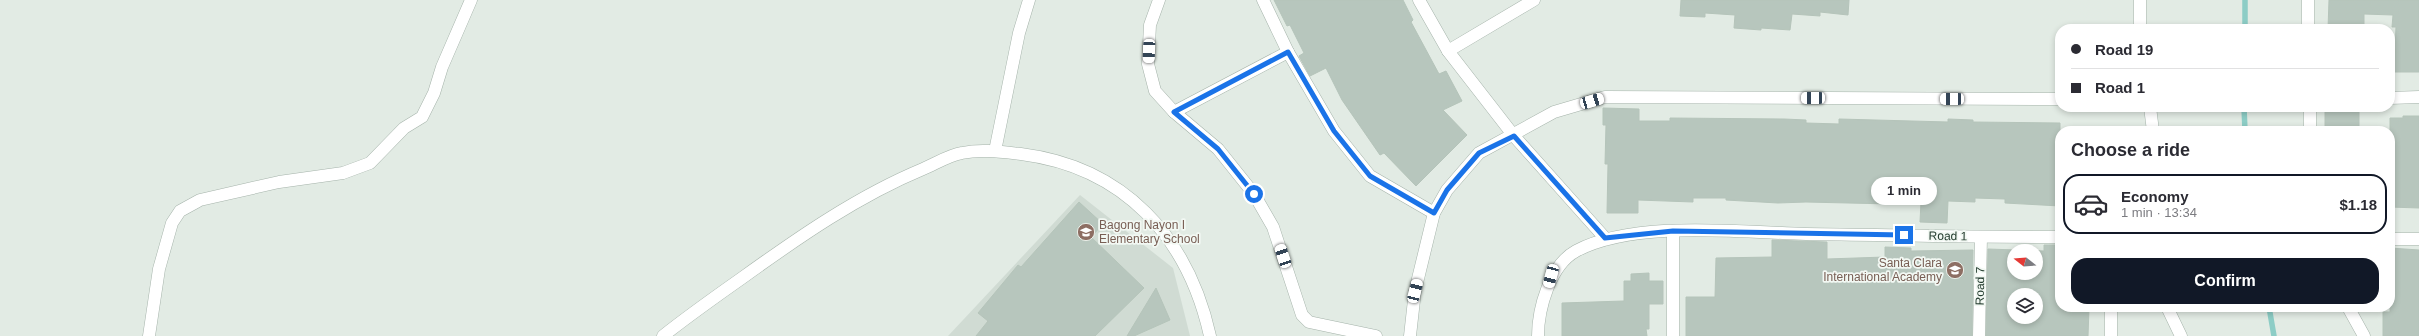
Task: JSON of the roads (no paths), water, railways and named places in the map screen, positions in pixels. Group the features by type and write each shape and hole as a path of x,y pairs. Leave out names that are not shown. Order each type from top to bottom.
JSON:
{"street":[{"path":"149,336 159,269 172,223 180,211 200,200 279,182 343,173 370,163 404,128 422,117 434,92 442,67 471,0"},
{"path":"995,151 1019,33 1029,0"},
{"path":"1159,0 1150,25 1148,64 1155,91 1174,112 1218,149 1254,194 1274,227 1302,315 1309,322 1376,336"},
{"path":"1263,0 1288,52 1334,131 1370,176 1434,213"},
{"path":"1419,0 1448,52 1514,136 1605,238"},
{"path":"1448,52 1534,0"},
{"path":"2140,0 2140,24"},
{"path":"2308,0 2308,24"},
{"path":"1174,112 1288,52"},
{"path":"1410,336 1415,291 1434,213 1447,190 1479,153 1514,136 1554,112 1605,97 2055,99"},
{"path":"2395,98 2419,98"},
{"path":"2151,112 2152,126"},
{"path":"2310,112 2310,126"},
{"path":"663,336 771,257 838,212 900,179 961,153 995,151 1037,156 1072,165 1103,179 1138,203 1164,233 1188,271 1206,318 1210,336"},
{"path":"1673,231 1673,336"},
{"name":"Road 1","path":"1538,336 1538,325 1551,276 1574,252 1605,238 1673,231 2055,237"},
{"name":"Road 7","path":"1979,336 1981,237"},
{"path":"2395,239 2419,239"},
{"path":"2111,312 2111,336"},
{"path":"2169,312 2181,336"},
{"path":"2351,312 2364,336"}],"waterway":[{"path":"2245,0 2245,24"},
{"path":"2244,112 2245,126"},
{"path":"2270,312 2274,336"}],"place":[{"name":"Bagong Nayon I Elementary School","path":"1086,232"},
{"name":"Santa Clara International Academy","path":"1955,270"}]}
